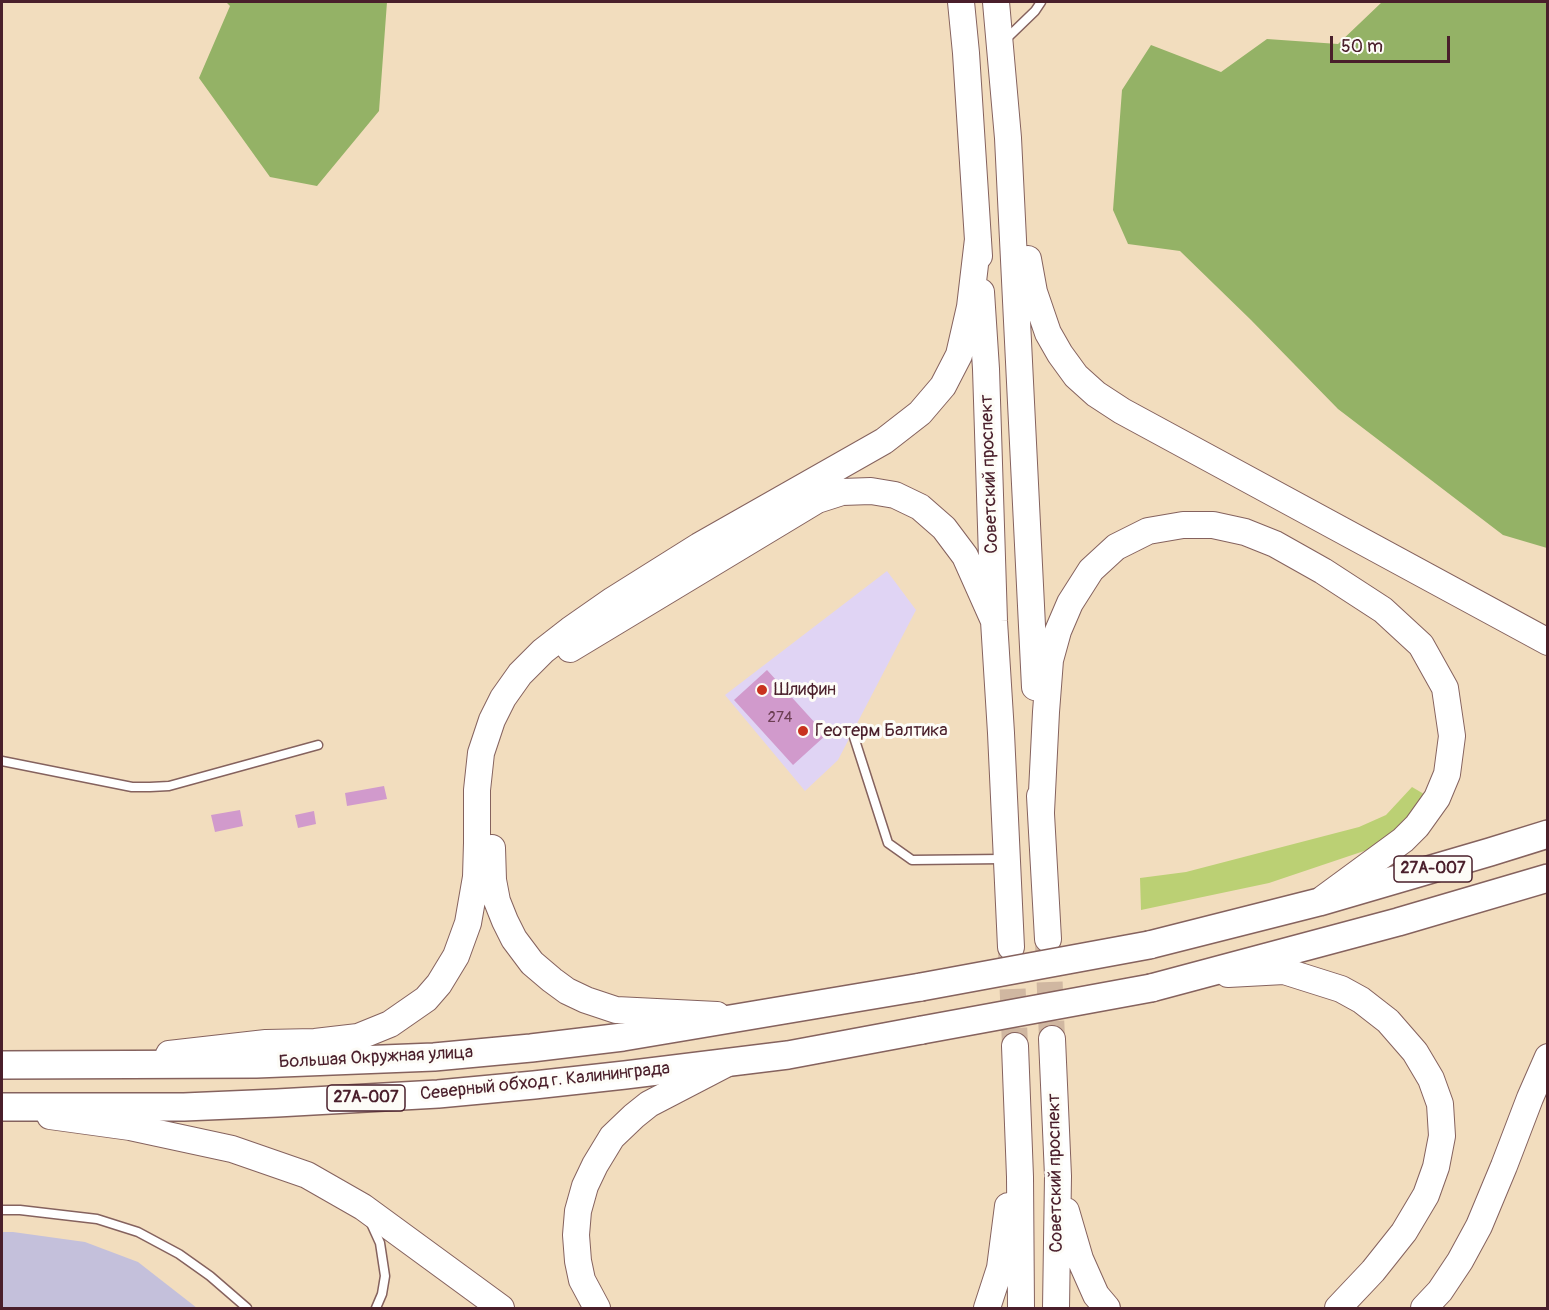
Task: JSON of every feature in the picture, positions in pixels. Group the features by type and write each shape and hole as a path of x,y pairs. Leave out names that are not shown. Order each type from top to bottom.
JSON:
{"highway":[{"name":"27А-007","path":"748,1016 1149,945 1319,902 1548,834"},
{"name":"Северный обход г. Калининграда","path":"2,1108 184,1107 427,1094 534,1086 788,1055 1151,988 1398,922 1548,878"},
{"name":"Большая Окружная улица","path":"2,1065 256,1064 434,1057 623,1037 748,1016"}],"main road":[{"name":"Советский проспект","path":"961,2 986,369 994,621 1011,947"},
{"name":"Советский проспект","path":"996,2 1008,138 1048,939"},
{"path":"1008,138 1034,292 1048,333 1076,376 1096,394 1122,411 1548,642"},
{"path":"76,1065 266,1043 315,1042 358,1037 390,1024 426,999 439,984 456,956 468,923 476,877 477,790 481,753 496,712 520,674 543,651 613,600 699,546 884,441 920,413 943,386 958,355 970,307 978,239"},
{"path":"748,1016 616,1010 567,991 532,963 514,939 497,902 493,880 492,810 501,742 516,703 530,682 574,646 817,500 842,492 871,491 895,495 920,507 944,528 965,556 994,621"},
{"path":"1041,812 1050,660 1058,631 1070,603 1091,570 1116,547 1148,531 1183,525 1213,525 1245,532 1275,544 1323,571 1383,610 1421,645 1445,688 1452,736 1447,774 1437,798 1417,826 1403,840 1319,902"},
{"path":"1198,975 1284,971 1341,989 1361,1000 1388,1021 1415,1052 1431,1079 1440,1104 1442,1136 1436,1167 1426,1195 1404,1232 1338,1308"},
{"name":"Советский проспект","path":"1052,1039 1058,1176 1056,1308"},
{"name":"Советский проспект","path":"1015,1046 1021,1223 1021,1308"},
{"path":"1424,1308 1440,1291 1460,1262 1479,1226 1548,1058"},
{"path":"597,1308 582,1280 576,1235 585,1186 595,1165 612,1137 649,1104 729,1062"},
{"path":"2,1108 130,1127 232,1149 307,1175 363,1208 501,1308"},
{"path":"987,1308 1000,1268 1018,1128"},
{"path":"1058,1176 1080,1259 1096,1295 1107,1308"}],"lane":[{"path":"1000,45 1035,12 1041,2"},
{"path":"854,734 888,843 912,860 1007,859"},
{"path":"2,761 132,787 150,787 169,786 318,745"},
{"path":"363,1208 380,1243 385,1276 382,1294 376,1308"},
{"path":"2,1210 20,1210 97,1220 138,1232 179,1254 202,1270 247,1308"}],"shaded area":[{"path":"887,571 916,610 838,760 805,791 725,695"},
{"path":"2,1232 85,1242 138,1262 197,1308 2,1308"}],"green space":[{"path":"226,2 387,2 379,111 317,186 270,177 199,78 230,6"},
{"path":"1382,2 1547,2 1547,548 1503,535 1338,409 1180,251 1128,244 1113,210 1122,90 1151,45 1221,72 1267,39 1338,44"},
{"path":"1412,787 1429,797 1404,828 1370,849 1269,883 1141,910 1140,878 1186,872 1359,827 1386,815"}],"building":[{"path":"767,670 826,735 793,765 734,700"},
{"path":"384,786 387,799 347,806 345,793"},
{"path":"240,810 243,826 215,832 211,815"},
{"path":"314,811 316,824 298,828 295,815"}],"tunnel":[{"path":"1048,943 1052,1039"},
{"path":"1011,950 1015,1046"}],"place":[{"name":"Шлифин","path":"762,690"},
{"name":"Геотерм Балтика","path":"803,731"}]}
